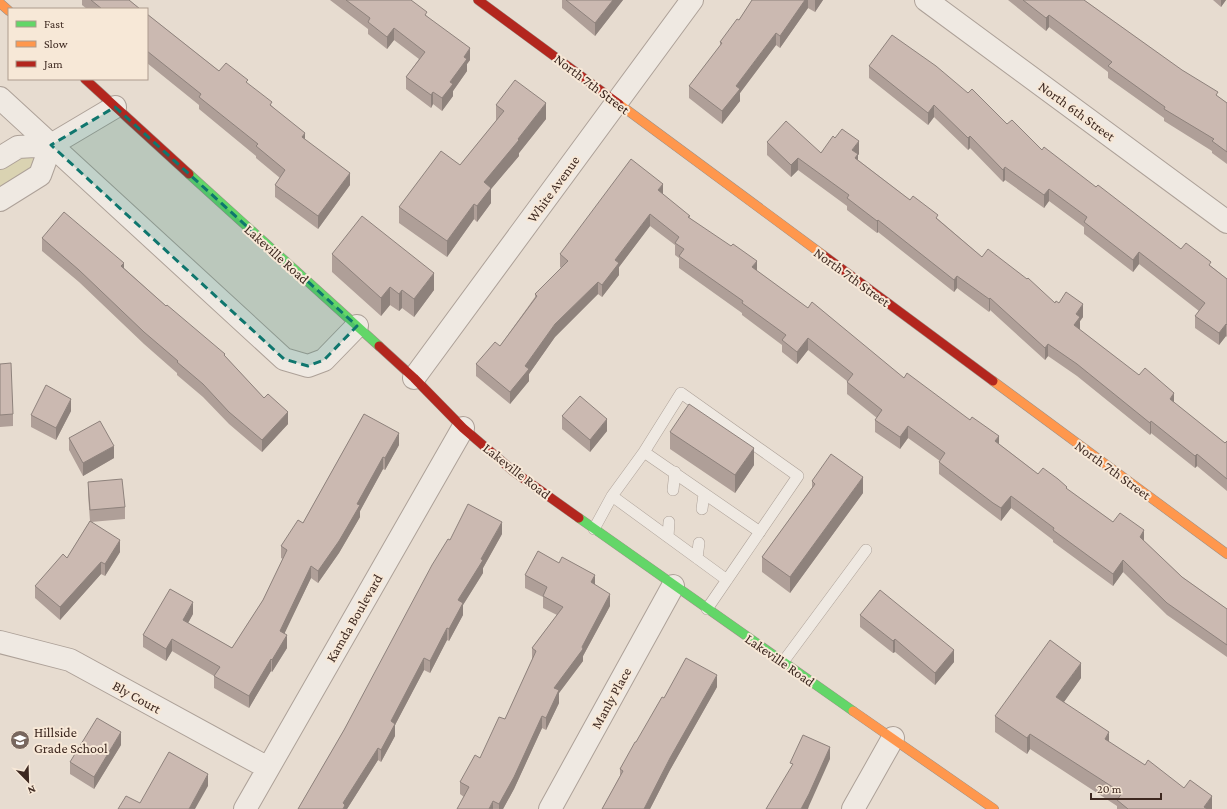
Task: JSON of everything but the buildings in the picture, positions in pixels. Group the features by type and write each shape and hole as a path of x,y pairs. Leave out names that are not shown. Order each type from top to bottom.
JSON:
{"main road":[{"name":"North 7th Street","path":"478,0 1227,554"},
{"path":"0,3 8,10"},
{"name":"Lakeville Road","path":"86,80 414,378 463,428 513,471 673,586 994,809"}],"street":[{"name":"White Avenue","path":"414,378 692,0"},
{"name":"North 6th Street","path":"926,0 1227,222"},
{"path":"0,98 284,360 308,366 324,360 357,326"},
{"path":"0,158 18,147 51,145 115,107"},
{"path":"0,200 40,175 51,145"},
{"name":"Kamda Boulevard","path":"245,809 463,428"},
{"name":"Manly Place","path":"550,809 673,586"},
{"name":"Bly Court","path":"0,642 70,660 268,768"},
{"path":"853,809 893,738"}],"lane":[{"path":"594,529 612,496 644,452 681,393 798,476 707,609"},
{"path":"644,452 760,532"},
{"path":"673,490 675,472"},
{"path":"702,510 704,494"},
{"path":"612,496 727,580"},
{"path":"668,537 669,522"},
{"path":"697,558 699,543"},
{"path":"783,662 866,550"}],"highlighted area":[{"path":"115,107 357,326 324,360 308,366 284,359 51,145"}],"shaded area":[{"path":"46,151 36,175 0,196 0,161"}],"traffic: fast":[{"path":"189,174 379,346"},
{"path":"579,518 853,711"}],"traffic: slow":[{"path":"0,3 8,10"},
{"path":"619,104 823,255"},
{"path":"993,381 1227,554"},
{"path":"853,711 994,809"}],"traffic: jam":[{"path":"478,0 619,104"},
{"path":"86,80 189,174"},
{"path":"823,255 993,381"},
{"path":"379,346 414,378 463,428 513,471 579,518"}],"place":[{"name":"Hillside Grade School","path":"20,740"}]}
